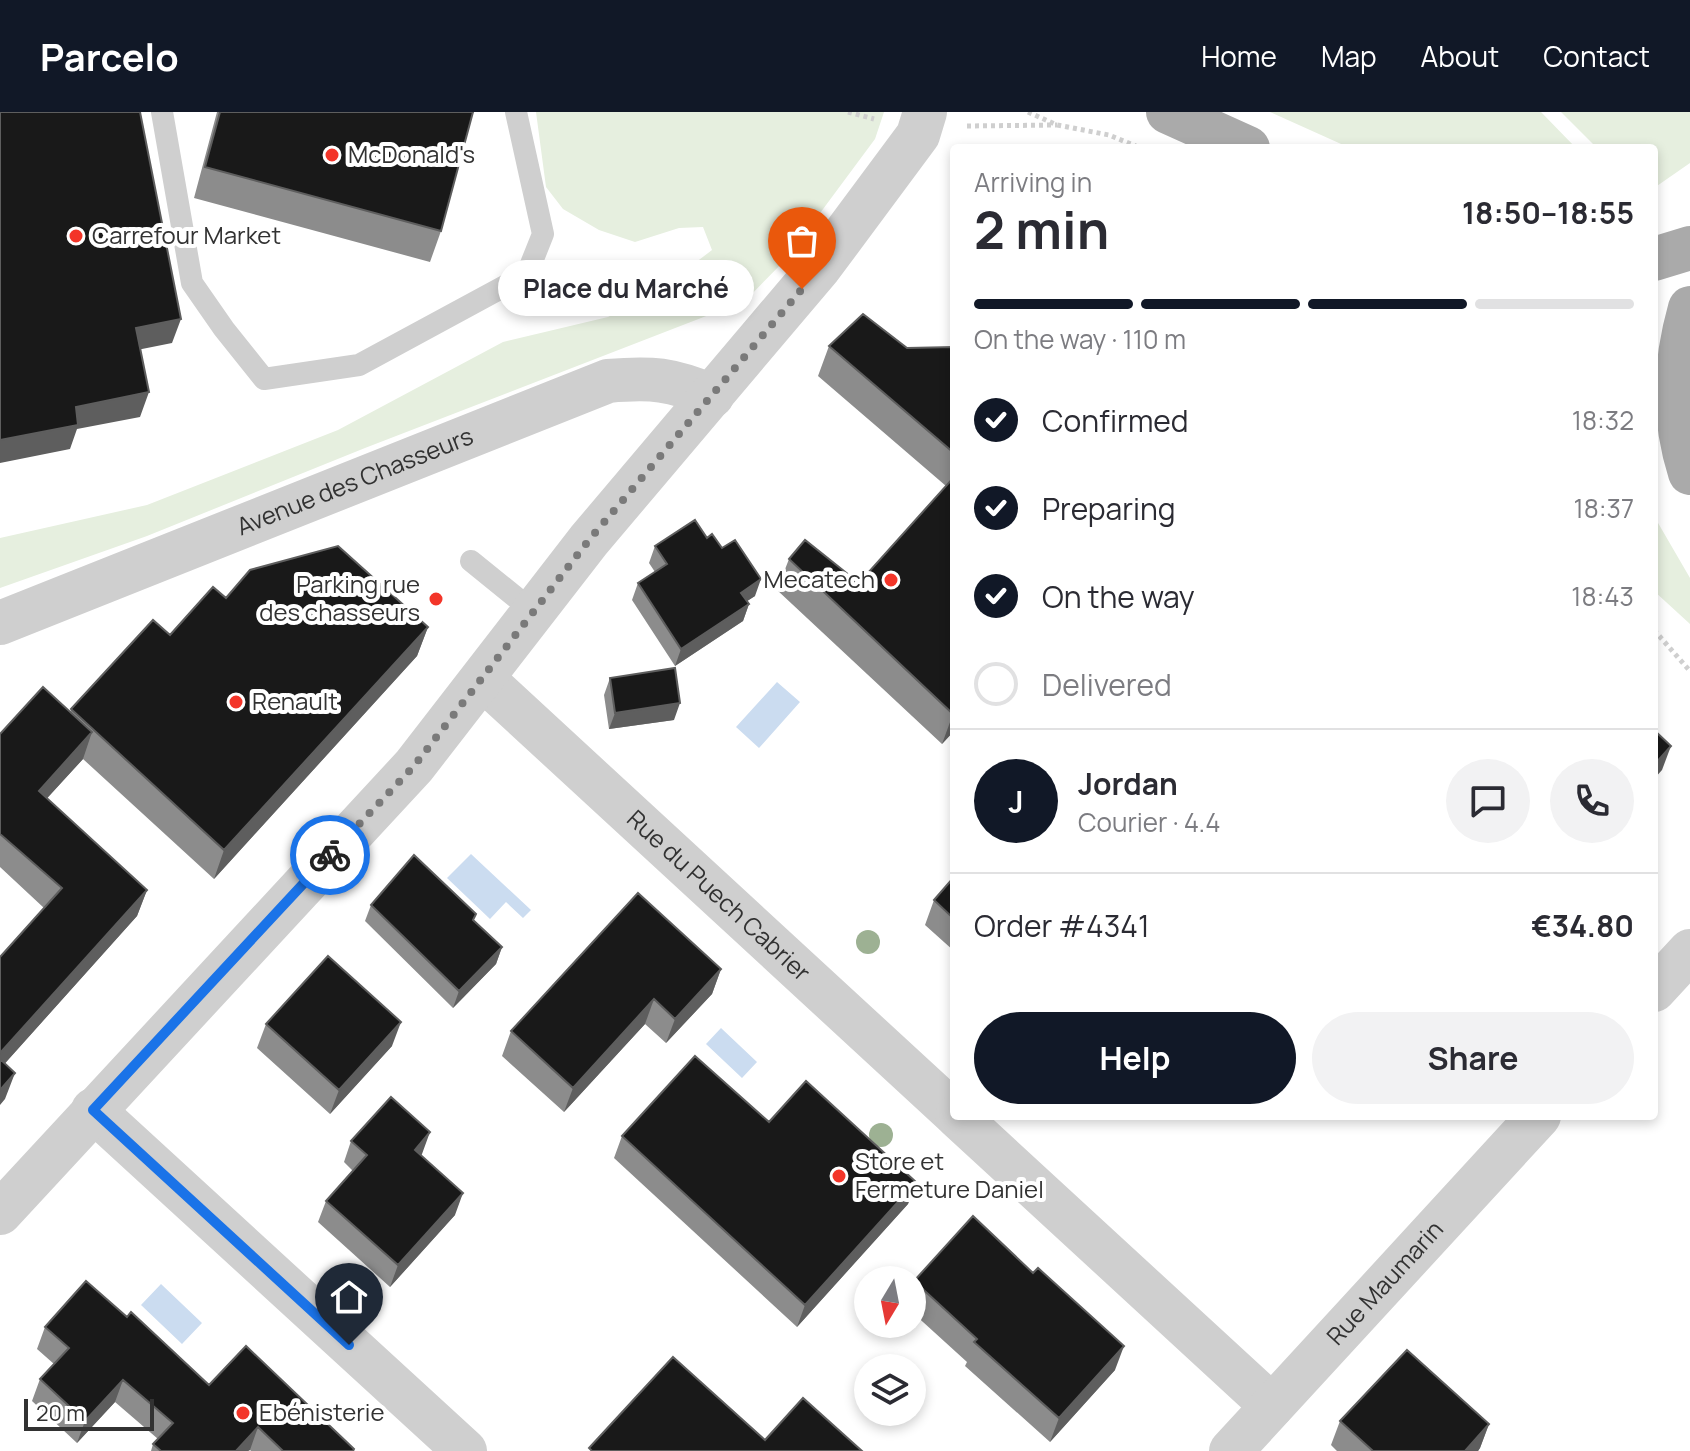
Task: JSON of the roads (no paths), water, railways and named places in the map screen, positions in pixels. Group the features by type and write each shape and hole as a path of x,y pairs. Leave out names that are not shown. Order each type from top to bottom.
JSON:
{"main road":[{"path":"1168,112 1239,144"},
{"path":"1658,258 1690,248"},
{"path":"1690,308 1665,386 1690,473"}],"street":[{"path":"0,1213 414,766 589,540 820,267 918,135 923,119"},
{"name":"Avenue des Chasseurs","path":"0,623 608,381 651,377 684,384 712,396"},
{"name":"Rue du Puech Cabrier","path":"483,679 950,1109"},
{"path":"1658,986 1690,951"},
{"path":"93,1110 465,1451"},
{"name":"Rue du Puech Cabrier","path":"961,1120 1272,1406"},
{"name":"Rue Maumarin","path":"1231,1451 1535,1120"}],"lane":[{"path":"162,112 192,283 264,379 359,365 527,274 543,234 516,112"},
{"path":"471,561 534,612"}],"water":[{"path":"777,682 800,702 759,748 736,727"},
{"path":"471,854 531,910 523,918 506,902 490,919 447,878"},
{"path":"721,1028 757,1062 742,1078 706,1044"},
{"path":"161,1284 202,1323 182,1344 141,1305"}],"place":[{"name":"McDonald's","path":"332,155"},
{"name":"Carrefour Market","path":"76,236"},
{"name":"Place du Marché","path":"802,289"},
{"name":"Mecatech","path":"891,580"},
{"name":"Parking rue des chasseurs","path":"436,599"},
{"name":"Renault","path":"236,702"},
{"name":"Store et Fermeture Daniel","path":"839,1176"},
{"name":"Ebénisterie","path":"243,1413"}]}
